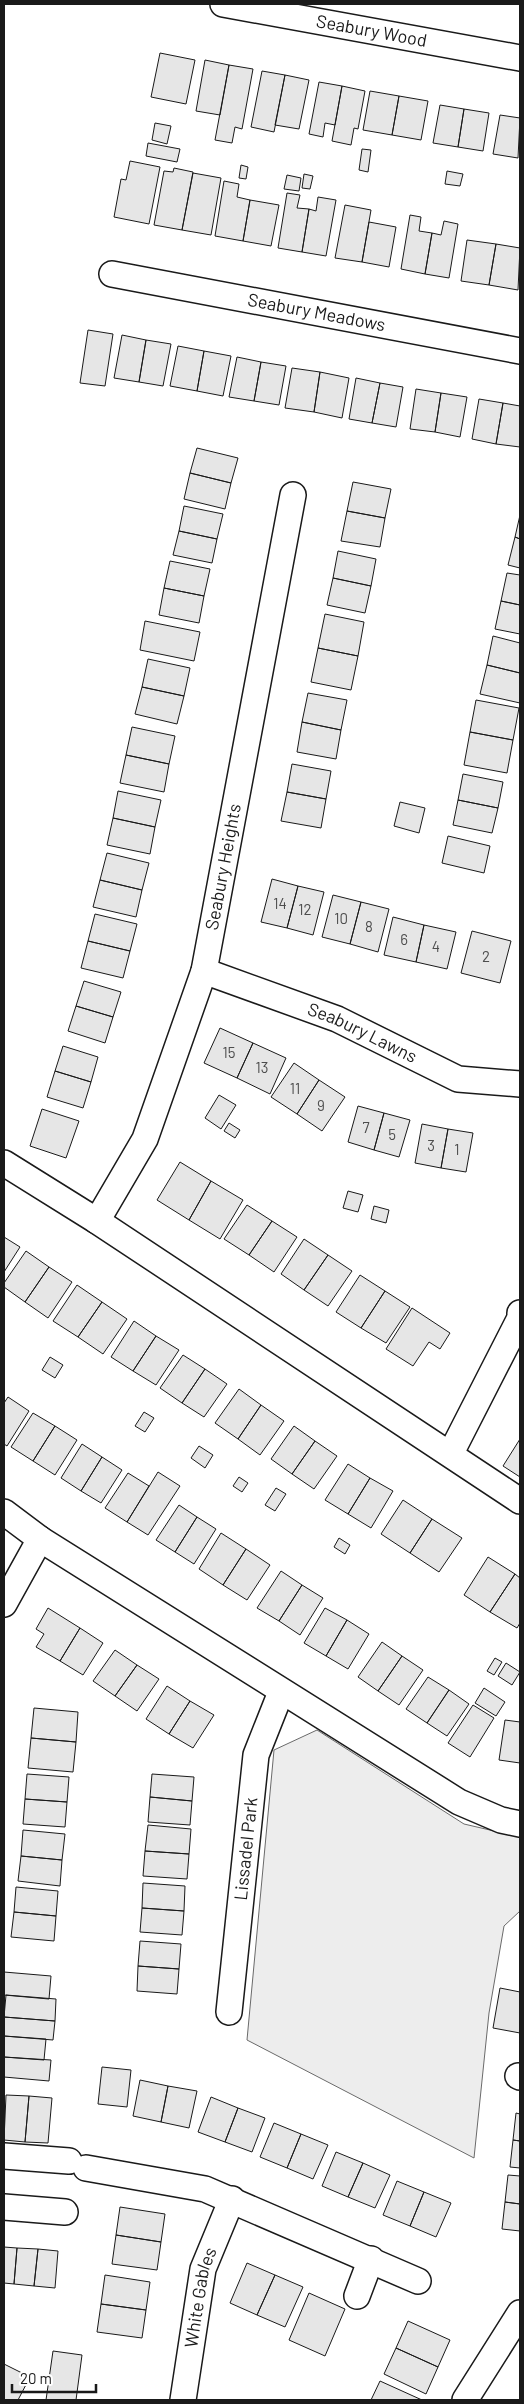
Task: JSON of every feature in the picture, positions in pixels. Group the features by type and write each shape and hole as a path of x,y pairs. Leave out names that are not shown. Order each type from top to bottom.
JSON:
{"street":[{"name":"Seabury Wood","path":"223,4 520,58"},
{"name":"Seabury Meadows","path":"112,274 520,351"},
{"name":"Seabury Heights","path":"97,1221 145,1139 204,971 293,495"},
{"name":"Seabury Lawns","path":"204,971 337,1019 458,1079 520,1084"},
{"path":"4,1163 97,1221 451,1453 520,1501"},
{"path":"451,1453 520,1318 520,1312"},
{"path":"4,1512 40,1538 281,1692 459,1802 501,1820 520,1824"},
{"path":"4,1604 40,1538"},
{"name":"Lissadel Park","path":"229,2012 256,1755 281,1692"},
{"path":"4,2156 77,2164 206,2189 418,2281"},
{"name":"White Gables","path":"183,2400 203,2269 232,2199"},
{"path":"4,2207 65,2212"},
{"path":"357,2296 371,2259"},
{"path":"465,2400 520,2313"}],"shaded area":[{"path":"317,1730 464,1824 520,1837 520,1911 504,1926 489,2013 474,2158 247,2040 274,1750"}],"building":[{"path":"160,53 195,60 186,104 151,97"},
{"path":"205,60 229,65 220,115 196,111"},
{"path":"229,65 253,69 242,129 235,127 232,143 215,140"},
{"path":"262,71 285,75 274,132 251,127"},
{"path":"285,75 309,80 299,129 275,125"},
{"path":"319,82 342,86 335,125 325,123 323,137 309,134"},
{"path":"342,86 365,91 358,129 354,128 351,145 332,141"},
{"path":"370,91 399,96 392,135 363,130"},
{"path":"399,96 428,101 421,140 392,135"},
{"path":"440,105 464,109 458,147 433,143"},
{"path":"464,109 489,113 483,151 458,147"},
{"path":"500,115 520,118 518,158 493,154"},
{"path":"155,123 171,126 167,144 152,140"},
{"path":"148,143 180,149 177,162 146,156"},
{"path":"362,149 371,150 368,172 359,170"},
{"path":"130,161 160,167 149,224 114,217 121,179 126,180"},
{"path":"241,165 248,167 246,179 239,178"},
{"path":"174,168 193,172 182,230 154,225 164,171 173,172"},
{"path":"447,171 463,174 460,186 445,184"},
{"path":"193,173 221,178 211,235 182,230"},
{"path":"304,174 313,176 310,189 302,188"},
{"path":"287,175 301,178 299,191 284,189"},
{"path":"224,181 239,184 237,197 250,200 243,241 215,236"},
{"path":"287,193 300,195 297,208 309,209 302,252 278,248"},
{"path":"318,197 336,200 326,256 302,252 309,209 316,211"},
{"path":"250,200 279,205 271,246 243,241"},
{"path":"345,205 371,210 362,262 335,258"},
{"path":"410,215 421,217 419,231 432,233 425,274 401,269"},
{"path":"444,221 458,224 449,278 425,274 432,233 441,235"},
{"path":"369,222 396,227 389,267 362,262"},
{"path":"467,240 496,244 489,285 461,281"},
{"path":"496,244 520,248 518,290 489,285"},
{"path":"88,330 113,334 105,386 80,383"},
{"path":"122,335 146,340 139,382 114,378"},
{"path":"146,340 171,344 163,386 139,382"},
{"path":"178,346 204,351 197,391 170,386"},
{"path":"204,351 231,356 223,396 197,391"},
{"path":"237,357 261,362 254,401 229,397"},
{"path":"261,362 286,366 279,405 254,401"},
{"path":"292,368 320,372 314,412 285,408"},
{"path":"320,372 349,378 342,418 314,412"},
{"path":"356,378 380,383 372,423 349,419"},
{"path":"380,383 403,387 396,427 372,423"},
{"path":"416,389 441,393 435,432 410,429"},
{"path":"441,393 467,397 460,437 435,432"},
{"path":"479,399 503,403 496,444 472,439"},
{"path":"503,403 520,406 520,447 496,444"},
{"path":"197,448 238,458 231,483 190,473"},
{"path":"190,473 231,483 225,509 184,499"},
{"path":"353,482 391,489 385,518 347,511"},
{"path":"184,506 223,514 217,539 179,531"},
{"path":"347,511 385,518 380,547 341,541"},
{"path":"520,515 520,539 515,537"},
{"path":"179,531 217,539 212,563 173,555"},
{"path":"515,537 520,539 520,568 508,565"},
{"path":"338,551 376,559 371,586 333,578"},
{"path":"170,561 210,569 204,596 164,588"},
{"path":"507,573 520,575 520,605 501,601"},
{"path":"333,578 371,586 365,613 327,605"},
{"path":"164,588 204,596 199,623 159,615"},
{"path":"501,601 520,605 520,634 495,629"},
{"path":"325,614 364,622 358,656 318,648"},
{"path":"145,621 200,632 194,661 140,650"},
{"path":"493,636 520,643 520,673 487,665"},
{"path":"318,648 358,656 351,690 311,682"},
{"path":"148,659 190,668 184,696 142,687"},
{"path":"487,665 520,673 520,703 480,694"},
{"path":"142,687 184,696 177,724 135,714"},
{"path":"308,693 347,700 341,730 302,722"},
{"path":"476,700 519,708 513,740 470,732"},
{"path":"302,722 341,730 336,759 297,752"},
{"path":"132,727 175,736 169,764 126,755"},
{"path":"470,732 513,740 507,773 464,765"},
{"path":"126,755 169,764 164,792 120,783"},
{"path":"292,764 331,771 326,799 287,792"},
{"path":"463,774 503,782 498,808 458,800"},
{"path":"118,791 161,800 155,827 113,818"},
{"path":"287,792 326,799 321,828 281,821"},
{"path":"458,800 498,808 492,833 453,825"},
{"path":"400,802 425,808 419,833 394,826"},
{"path":"113,818 155,827 150,854 107,845"},
{"path":"448,836 490,846 484,873 442,863"},
{"path":"107,853 149,863 142,890 100,880"},
{"path":"272,879 298,886 287,928 261,922"},
{"path":"100,880 142,890 136,917 93,907"},
{"path":"298,886 324,892 313,935 287,928"},
{"path":"333,895 361,902 350,944 322,937"},
{"path":"361,902 389,909 378,952 350,944"},
{"path":"95,914 137,924 130,951 88,941"},
{"path":"393,917 424,925 416,962 384,955"},
{"path":"424,925 456,932 447,969 416,962"},
{"path":"472,931 511,941 500,983 461,973"},
{"path":"88,941 130,951 123,978 81,968"},
{"path":"84,981 121,992 113,1017 76,1006"},
{"path":"76,1006 113,1017 105,1043 68,1031"},
{"path":"220,1028 253,1043 237,1078 204,1063"},
{"path":"253,1043 286,1058 270,1094 237,1078"},
{"path":"63,1046 98,1057 91,1082 55,1071"},
{"path":"294,1063 319,1080 297,1114 271,1097"},
{"path":"55,1071 91,1082 83,1108 47,1097"},
{"path":"319,1080 345,1097 322,1131 297,1114"},
{"path":"219,1095 236,1105 221,1129 205,1118"},
{"path":"358,1106 384,1113 374,1150 348,1142"},
{"path":"42,1109 79,1121 66,1158 30,1146"},
{"path":"384,1113 410,1120 399,1157 374,1150"},
{"path":"229,1123 240,1130 235,1138 224,1131"},
{"path":"422,1124 448,1129 441,1168 415,1163"},
{"path":"448,1129 473,1133 466,1172 441,1168"},
{"path":"180,1162 211,1181 189,1220 157,1200"},
{"path":"211,1181 243,1200 220,1239 189,1220"},
{"path":"348,1191 363,1195 358,1212 343,1208"},
{"path":"247,1205 272,1221 249,1255 224,1239"},
{"path":"374,1206 389,1210 386,1223 371,1219"},
{"path":"272,1221 297,1237 274,1272 249,1255"},
{"path":"4,1237 20,1247 4,1272"},
{"path":"304,1239 328,1255 304,1290 281,1274"},
{"path":"26,1251 49,1267 25,1302 4,1287 4,1283"},
{"path":"328,1255 352,1271 328,1306 304,1290"},
{"path":"49,1267 72,1282 48,1318 25,1302"},
{"path":"360,1275 385,1291 361,1328 336,1312"},
{"path":"77,1285 102,1302 78,1337 53,1321"},
{"path":"385,1291 410,1307 386,1343 361,1328"},
{"path":"102,1302 127,1319 103,1354 78,1337"},
{"path":"412,1308 450,1333 440,1349 429,1342 413,1366 386,1349"},
{"path":"134,1321 156,1336 133,1371 111,1357"},
{"path":"156,1336 179,1350 156,1385 133,1371"},
{"path":"183,1355 205,1369 182,1403 160,1388"},
{"path":"50,1357 63,1365 55,1378 42,1370"},
{"path":"205,1369 227,1384 204,1417 182,1403"},
{"path":"239,1389 261,1405 238,1439 215,1423"},
{"path":"8,1397 29,1411 7,1446 4,1444 4,1403"},
{"path":"261,1405 284,1421 260,1455 238,1439"},
{"path":"144,1412 154,1418 145,1432 135,1426"},
{"path":"33,1413 55,1426 33,1461 11,1447"},
{"path":"55,1426 77,1440 55,1475 33,1461"},
{"path":"294,1426 315,1441 292,1474 271,1459"},
{"path":"520,1439 520,1477 503,1466"},
{"path":"315,1441 337,1456 314,1489 292,1474"},
{"path":"82,1444 102,1457 81,1491 61,1478"},
{"path":"199,1446 213,1455 205,1468 191,1458"},
{"path":"102,1457 122,1470 101,1503 81,1491"},
{"path":"348,1464 370,1478 348,1514 325,1500"},
{"path":"158,1472 180,1486 148,1535 127,1522"},
{"path":"128,1473 149,1486 127,1522 105,1508"},
{"path":"239,1477 248,1483 242,1492 233,1486"},
{"path":"370,1478 393,1491 371,1528 348,1514"},
{"path":"276,1488 286,1494 275,1511 265,1505"},
{"path":"403,1500 432,1519 410,1553 381,1534"},
{"path":"179,1505 197,1517 175,1552 156,1540"},
{"path":"197,1517 216,1529 194,1564 175,1552"},
{"path":"432,1519 462,1538 439,1572 410,1553"},
{"path":"221,1533 246,1549 223,1585 199,1569"},
{"path":"339,1538 350,1545 345,1554 334,1547"},
{"path":"246,1549 270,1565 247,1600 223,1585"},
{"path":"488,1557 515,1574 490,1612 464,1595"},
{"path":"281,1571 302,1585 279,1621 257,1608"},
{"path":"515,1574 520,1578 520,1623 517,1628 490,1612"},
{"path":"302,1585 323,1598 300,1635 279,1621"},
{"path":"48,1608 80,1628 60,1661 36,1647 44,1634 36,1629"},
{"path":"325,1608 347,1620 326,1656 304,1643"},
{"path":"347,1620 369,1634 348,1669 326,1656"},
{"path":"80,1628 103,1643 83,1675 60,1661"},
{"path":"382,1642 402,1656 378,1691 358,1677"},
{"path":"115,1650 137,1665 115,1696 93,1681"},
{"path":"402,1656 423,1670 399,1705 378,1691"},
{"path":"495,1658 502,1662 494,1675 487,1671"},
{"path":"506,1663 520,1672 512,1685 498,1676"},
{"path":"137,1665 159,1679 137,1711 115,1696"},
{"path":"428,1677 449,1690 427,1723 406,1709"},
{"path":"167,1686 190,1701 169,1734 146,1719"},
{"path":"484,1688 505,1702 496,1716 475,1703"},
{"path":"449,1690 469,1704 447,1736 427,1723"},
{"path":"190,1701 214,1715 193,1748 169,1734"},
{"path":"473,1705 494,1718 470,1757 448,1743"},
{"path":"34,1708 78,1712 76,1742 31,1738"},
{"path":"505,1720 520,1722 520,1763 499,1760"},
{"path":"31,1738 76,1742 73,1772 28,1768"},
{"path":"27,1774 69,1777 67,1802 25,1799"},
{"path":"152,1774 194,1777 192,1801 150,1797"},
{"path":"150,1797 192,1801 190,1825 148,1822"},
{"path":"25,1799 67,1802 65,1827 23,1824"},
{"path":"148,1825 191,1829 189,1854 145,1851"},
{"path":"23,1830 65,1834 62,1860 21,1856"},
{"path":"145,1851 189,1854 187,1879 143,1876"},
{"path":"21,1856 62,1860 60,1886 18,1881"},
{"path":"143,1883 185,1886 184,1911 142,1908"},
{"path":"16,1887 58,1891 56,1916 14,1912"},
{"path":"142,1908 184,1911 182,1935 140,1932"},
{"path":"14,1912 56,1916 54,1941 11,1937"},
{"path":"140,1941 181,1944 179,1969 138,1966"},
{"path":"138,1966 179,1969 177,1994 137,1991"},
{"path":"4,1972 51,1976 49,1999 4,1995"},
{"path":"500,1988 520,1992 520,2033 493,2028"},
{"path":"6,1995 56,1999 55,2021 4,2017"},
{"path":"4,2017 55,2021 53,2040 4,2036"},
{"path":"4,2036 46,2039 44,2060 4,2057"},
{"path":"4,2057 51,2060 49,2081 4,2077"},
{"path":"102,2067 131,2070 127,2107 98,2104"},
{"path":"140,2080 168,2086 161,2122 133,2116"},
{"path":"168,2086 197,2091 189,2128 161,2122"},
{"path":"6,2095 29,2096 25,2142 4,2140"},
{"path":"29,2096 52,2098 48,2143 25,2142"},
{"path":"211,2097 238,2108 225,2142 198,2132"},
{"path":"238,2108 265,2118 252,2152 225,2142"},
{"path":"516,2113 520,2114 520,2141 513,2140"},
{"path":"274,2123 301,2134 287,2168 260,2157"},
{"path":"301,2134 328,2145 313,2179 287,2168"},
{"path":"513,2140 520,2141 520,2168 510,2167"},
{"path":"336,2152 363,2163 348,2197 322,2186"},
{"path":"363,2163 390,2175 375,2208 348,2197"},
{"path":"508,2175 520,2176 520,2204 505,2202"},
{"path":"397,2181 424,2192 410,2226 383,2215"},
{"path":"424,2192 451,2203 436,2237 410,2226"},
{"path":"505,2202 520,2204 520,2231 502,2229"},
{"path":"120,2207 165,2214 161,2242 116,2235"},
{"path":"116,2235 161,2242 157,2270 112,2264"},
{"path":"4,2247 17,2248 14,2284 4,2283"},
{"path":"17,2248 38,2249 34,2286 14,2284"},
{"path":"38,2249 58,2251 55,2288 34,2286"},
{"path":"247,2263 275,2275 257,2315 230,2303"},
{"path":"105,2275 150,2282 146,2310 101,2304"},
{"path":"275,2275 303,2287 285,2327 257,2315"},
{"path":"309,2293 345,2309 325,2356 289,2340"},
{"path":"101,2304 146,2310 142,2338 97,2332"},
{"path":"408,2321 450,2340 438,2367 396,2348"},
{"path":"396,2348 438,2367 426,2394 384,2374"},
{"path":"53,2351 82,2355 76,2400 46,2400"},
{"path":"4,2364 30,2377 18,2400 4,2400"},
{"path":"380,2381 422,2400 371,2400"}]}
